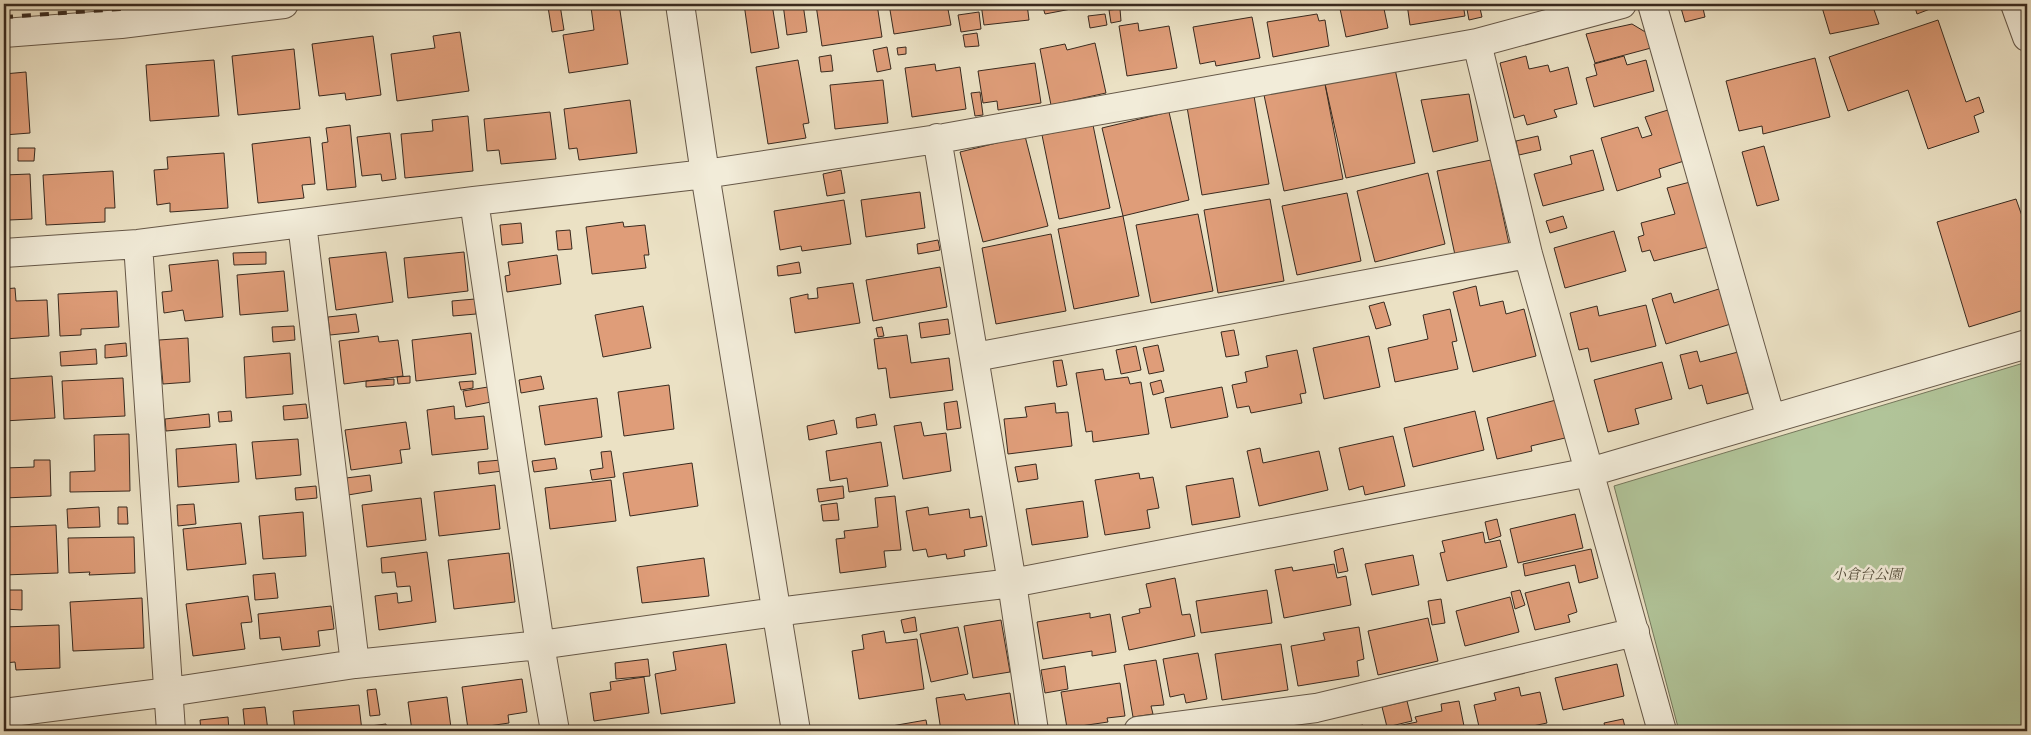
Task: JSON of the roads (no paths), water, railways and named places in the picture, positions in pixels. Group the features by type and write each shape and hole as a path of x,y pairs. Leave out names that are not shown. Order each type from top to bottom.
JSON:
{"street":[{"path":"4,33 121,24 284,4"},
{"path":"680,4 705,174 796,731"},
{"path":"4,254 138,244 474,201 705,174 937,138 1477,43 1622,4"},
{"path":"1652,4 1771,418"},
{"path":"2015,4 2027,37"},
{"path":"1477,43 1528,254 1662,731"},
{"path":"937,138 1012,583 1034,731"},
{"path":"474,201 540,644 555,731"},
{"path":"302,223 355,664"},
{"path":"138,244 171,731"},
{"path":"975,357 1528,254"},
{"path":"4,712 168,692 355,664 540,644 1012,583 1590,472 2027,344"},
{"path":"1138,731 1316,708 1635,632"}],"railway":[{"path":"4,17 164,4"}],"park label":[{"name":"小倉台公園","path":"1867,574"}]}
